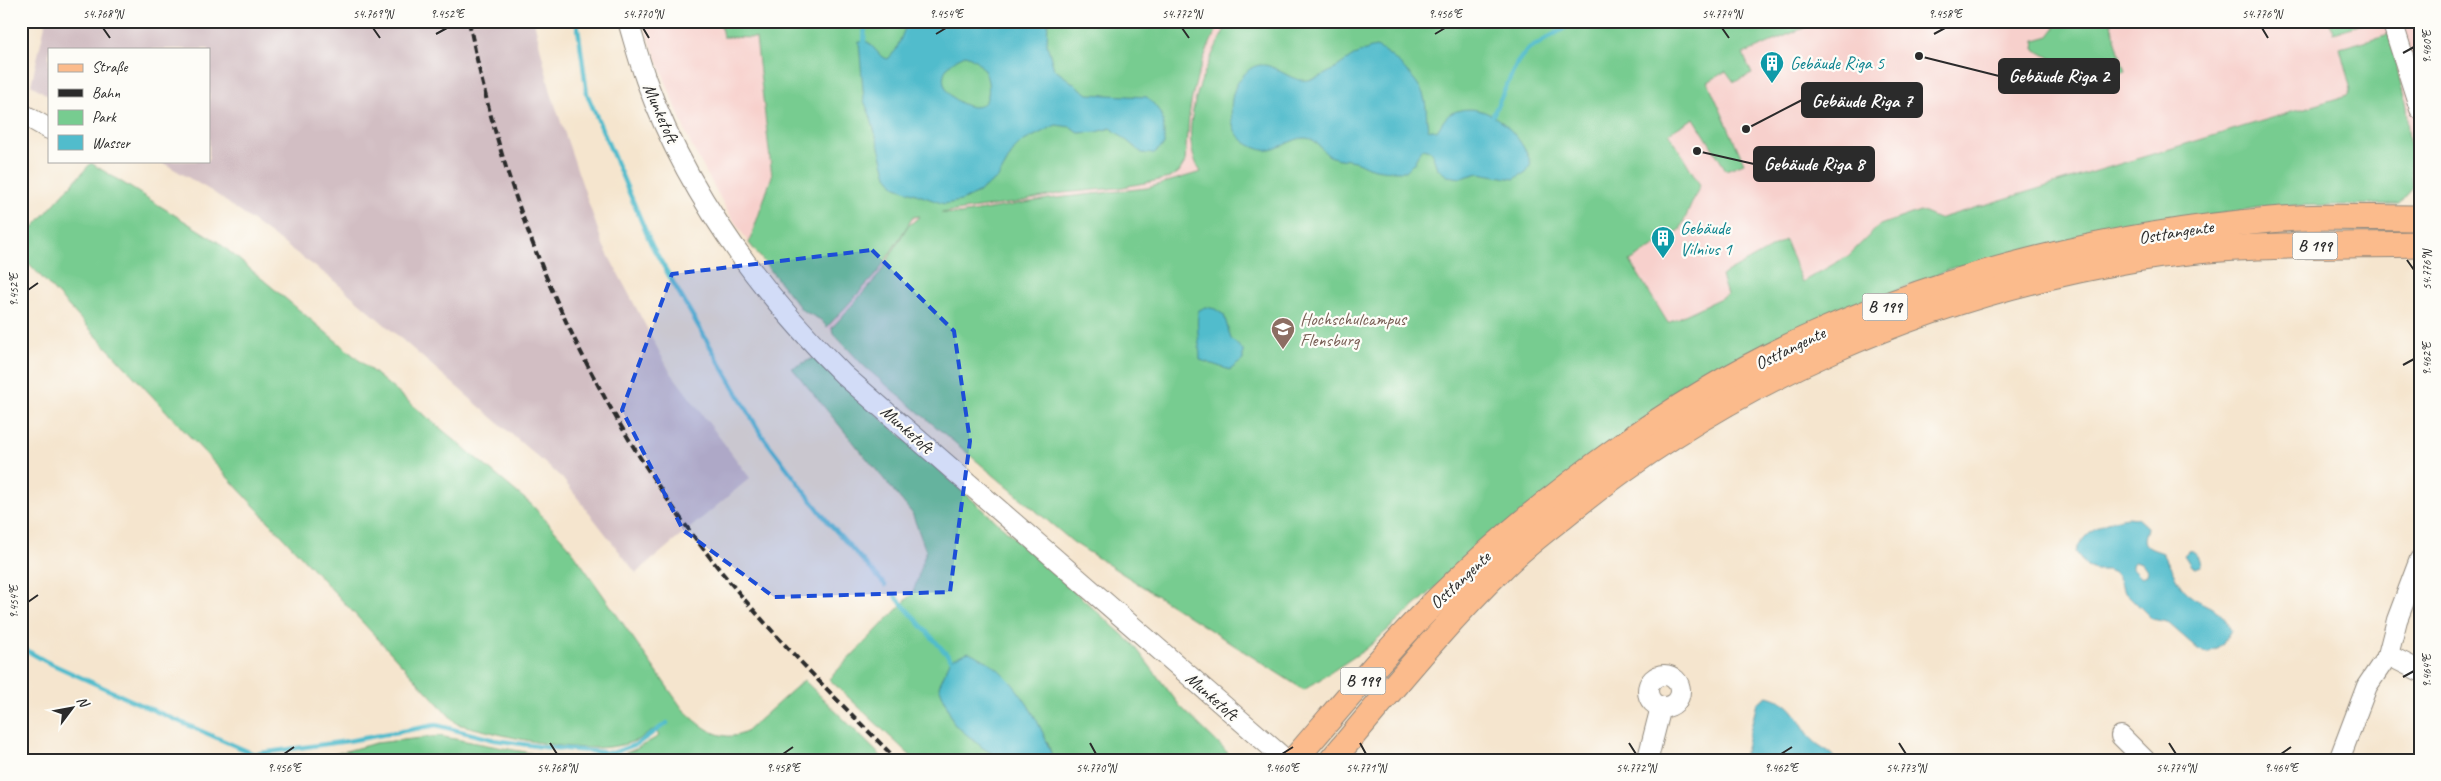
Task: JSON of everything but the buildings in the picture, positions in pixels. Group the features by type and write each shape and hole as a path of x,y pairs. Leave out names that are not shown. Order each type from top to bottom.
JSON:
{"main road":[{"name":"Osttangente","path":"1294,760 1433,604 1494,548 1575,481 1632,439 1728,380 1815,334 1919,294 2025,261 2134,239 2207,226 2274,219 2420,218"},
{"name":"Osttangente","path":"1332,760 1450,621 1506,564 1585,498 1642,456 1736,398 1823,352 1925,312 2029,282 2137,258 2271,247 2420,244"}],"street":[{"name":"Munketoft","path":"628,21 646,79 662,118 696,186 726,237 769,295 844,375 1286,760"},
{"path":"2392,21 2420,109"},
{"path":"21,113 48,128"},
{"path":"2339,760 2367,686 2388,655 2397,620 2420,560"},
{"path":"2388,655 2420,671"},
{"path":"1650,760 1649,754 1660,707"},
{"path":"2120,736 2145,760"}],"highlighted area":[{"path":"872,250 954,331 970,441 950,592 774,597 683,530 622,410 672,274"}],"shaded area":[{"path":"46,21 534,21 551,93 603,245 669,370 750,478 636,573 562,478 332,279 213,192 162,162 210,162 210,48 48,48 48,95 31,85"},
{"name":"Hochschulcampus Flensburg","path":"642,21 2420,21 2420,186 2248,191 2023,228 1073,542 865,367 821,320 802,310 749,243 728,212 690,143"}],"green space":[{"name":"Hochschulcampus Flensburg","path":"720,21 1221,21 1208,47 1194,89 1189,117 1189,133 1187,133 1185,162 1179,172 1170,178 1118,188 1062,193 1014,203 941,213 960,214 1048,199 1147,188 1201,172 1193,155 1191,136 1192,116 1204,75 1229,21 1820,21 1743,54 1752,74 1734,82 1726,71 1708,82 1744,163 1726,170 1694,118 1669,133 1700,185 1680,230 1630,261 1668,323 1727,295 1721,276 1785,240 1802,282 1848,256 1880,225 1920,211 1938,219 2348,95 2351,90 2340,48 2389,34 2406,107 2413,188 2399,204 2267,206 2126,230 1956,267 1874,299 1525,509 1366,649 1304,690 1073,542 865,367 833,333 832,328 879,275 907,227 920,216 913,217 878,272 827,327 821,320 802,310 749,243 772,176 756,38 723,37"},
{"path":"2040,21 2110,21 2125,72 2094,82 2034,49 2035,40 2049,36 2055,28 2054,22 2040,24"},
{"path":"2329,21 2372,21 2333,33"},
{"path":"91,163 218,242 532,505 568,545 682,708 696,721 719,735 737,735 746,732 804,680 885,760 337,760 331,755 376,743 439,736 546,756 611,759 636,749 659,736 655,729 635,741 613,747 568,747 544,744 457,724 21,255 21,241"},
{"path":"814,358 1133,644 1180,706 1235,760 1053,760 1047,741 954,724 1003,760 915,760 829,679 913,593 926,551 912,513 792,368"}],"water":[{"path":"908,21 1048,21 1047,44 1054,69 1088,94 1147,97 1162,118 1164,145 1153,154 1142,153 1111,128 1097,132 1079,133 1071,127 1056,125 1022,142 1014,150 998,178 976,194 961,201 944,204 896,187 887,176 870,115 864,101 859,42 868,42 882,57 888,59 896,50","holes":["965,55 971,57 984,70 989,89 983,104 973,107 963,104 952,97 945,87 944,76 949,65"]},
{"path":"1376,47 1397,61 1422,91 1428,129 1437,131 1450,114 1465,109 1490,114 1511,130 1520,141 1531,164 1526,172 1514,179 1479,173 1461,178 1447,176 1437,168 1431,151 1421,149 1414,163 1406,171 1382,170 1368,167 1356,161 1332,157 1317,143 1306,138 1295,140 1273,149 1263,150 1243,140 1233,126 1231,104 1233,93 1241,78 1250,69 1258,65 1266,65 1290,76 1308,80 1325,74 1358,53"},
{"path":"1206,307 1215,309 1224,315 1231,339 1243,350 1243,360 1230,370 1200,360 1198,314 1199,310"},
{"path":"2128,517 2137,518 2147,527 2144,538 2146,545 2163,553 2184,590 2193,598 2217,611 2227,622 2231,630 2223,644 2208,653 2199,650 2167,622 2152,619 2125,592 2115,573 2087,567 2076,552 2084,538 2097,527","holes":["2135,561 2142,563 2147,570 2146,575 2141,577 2132,568 2132,565"]},
{"path":"2188,551 2194,552 2198,556 2201,563 2200,566 2195,568 2191,566 2184,555"},
{"path":"969,652 993,665 1013,684 1037,721 1053,760 1003,760 983,748 954,724 939,686 951,659"},
{"path":"1768,696 1785,703 1813,740 1837,760 1743,760 1757,703"},
{"path":"331,755 337,760 272,760 273,758"}],"waterway":[{"path":"577,21 587,94 652,246 761,434 828,522 885,585"},
{"path":"864,42 865,21"},
{"path":"1493,115 1517,63 1526,51 1576,21"},
{"path":"895,596 951,659"},
{"path":"21,647 45,661 254,754 348,741 436,725 495,740 543,747 612,753 637,744 667,723"}],"railway":[{"path":"469,21 484,89 502,155 524,220 549,284 578,346 610,406 645,466 684,523 733,586 813,675 897,760"}],"place":[{"name":"Gebäude Riga 2","path":"1919,56"},
{"name":"Gebäude Riga 5","path":"1772,84"},
{"name":"Gebäude Riga 7","path":"1746,129"},
{"name":"Gebäude Riga 8","path":"1697,151"},
{"name":"Gebäude Vilnius 1","path":"1663,259"},
{"name":"Hochschulcampus Flensburg","path":"1283,350"}]}
